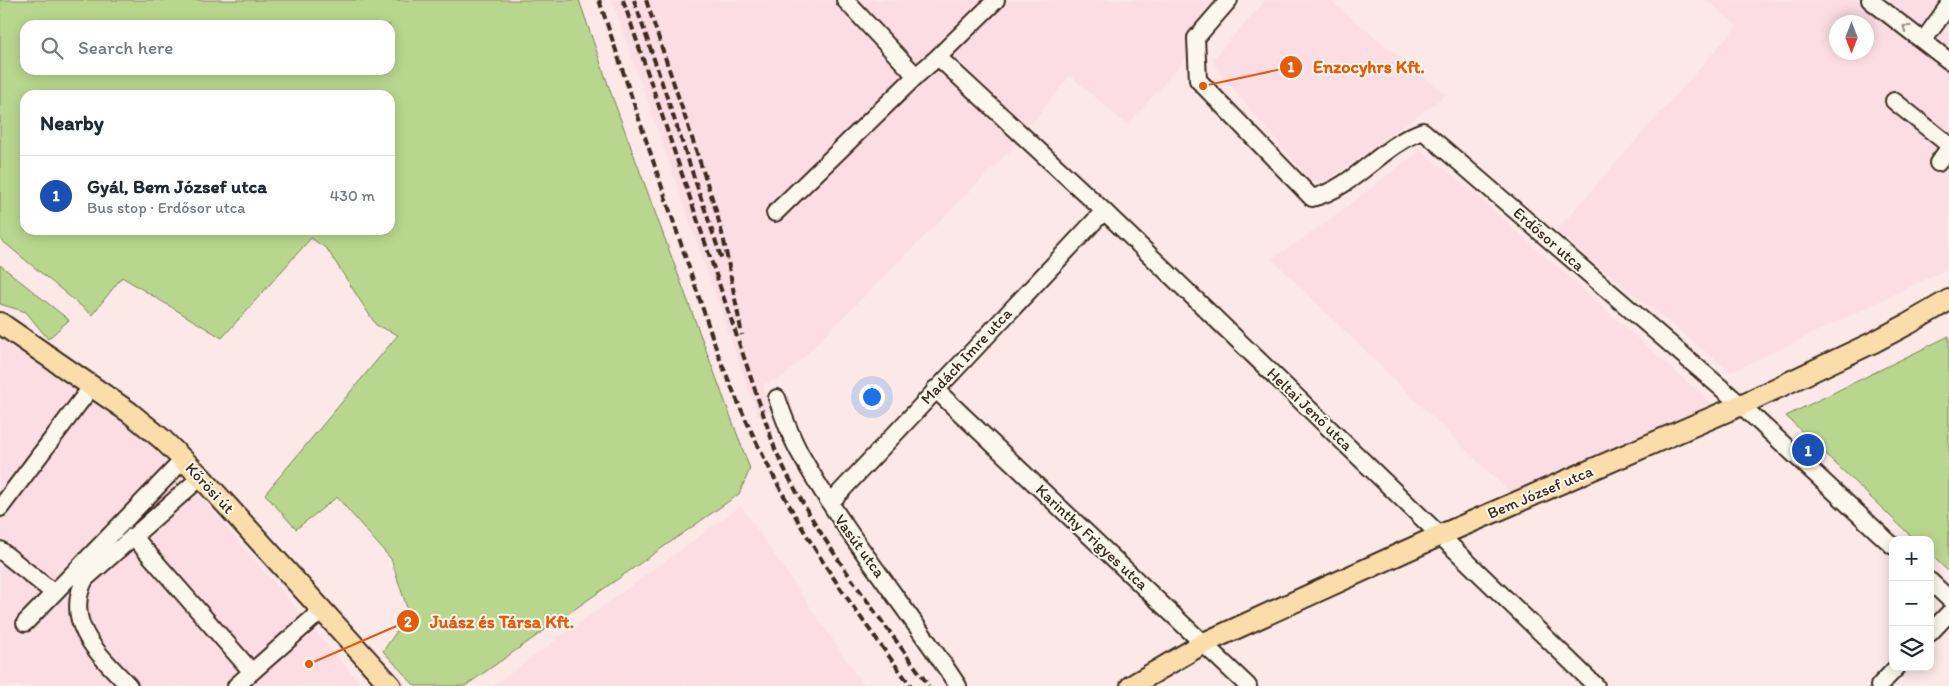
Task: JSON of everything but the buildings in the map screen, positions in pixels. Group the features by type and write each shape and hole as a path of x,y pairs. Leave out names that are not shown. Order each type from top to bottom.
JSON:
{"main road":[{"name":"Bem József utca","path":"1131,686 1204,643 1441,535 1741,405 1874,342 1949,300"},
{"name":"Kőrösi út","path":"0,322 129,412 184,459 391,686"}],"street":[{"path":"846,0 916,76"},
{"path":"774,213 996,0"},
{"name":"Erdősor utca","path":"1229,0 1196,38 1198,80 1312,198 1329,194 1408,136 1423,131 1741,405 1889,542"},
{"path":"1870,0 1949,61"},
{"path":"1923,41 1949,6"},
{"name":"Heltai Jenő utca","path":"938,57 1104,211 1596,686"},
{"path":"1894,101 1949,147 1938,163"},
{"name":"Madách Imre utca","path":"830,503 1104,211"},
{"path":"0,508 92,386"},
{"name":"Karinthy Frigyes utca","path":"935,389 1248,686"},
{"name":"Vasút utca","path":"777,398 790,432 802,456 830,503 958,686"},
{"path":"25,623 184,459"},
{"path":"129,686 93,647 81,623 79,600 81,588 85,579 201,476"},
{"path":"134,536 252,672"},
{"path":"0,550 54,593"},
{"path":"1934,585 1949,599"},
{"path":"236,686 322,610"},
{"path":"1934,628 1949,613"},
{"path":"1879,686 1893,671"}],"shaded area":[{"path":"612,0 1238,0 1127,125 1070,75 1009,152 785,375 763,385 770,412 758,416"},
{"path":"1266,0 1329,0 1446,95 1327,181 1311,181 1218,71 1213,59"},
{"path":"1707,0 1949,0 1949,268 1731,372 1556,231 1737,26"},
{"path":"1421,150 1472,192 1712,404 1513,496 1272,259 1316,230"},
{"path":"0,336 158,447 362,686 0,686"},
{"path":"741,506 864,686 493,686"}],"green space":[{"path":"0,0 579,0 612,96 750,469 739,494 465,686 415,686 383,651 409,614 391,559 337,497 296,529 265,494 398,335 376,325 327,249 311,238 222,338 122,277 92,315 0,239"},
{"path":"0,265 69,320 48,339 26,312 0,304"},
{"path":"1949,336 1949,572 1934,558 1934,536 1911,536 1786,416"}],"railway":[{"path":"599,0 718,354 741,409 795,516 847,598 911,686"},
{"path":"623,0 775,449 791,481 826,541 866,600 929,686"},
{"path":"634,0 722,260"},
{"path":"646,0 715,207 724,241 742,335"}],"place":[{"name":"Enzocyhrs Kft.","path":"1203,86"},
{"name":"Gyál, Bem József utca","path":"1808,450"},
{"name":"Juász és Társa Kft.","path":"309,664"}]}
